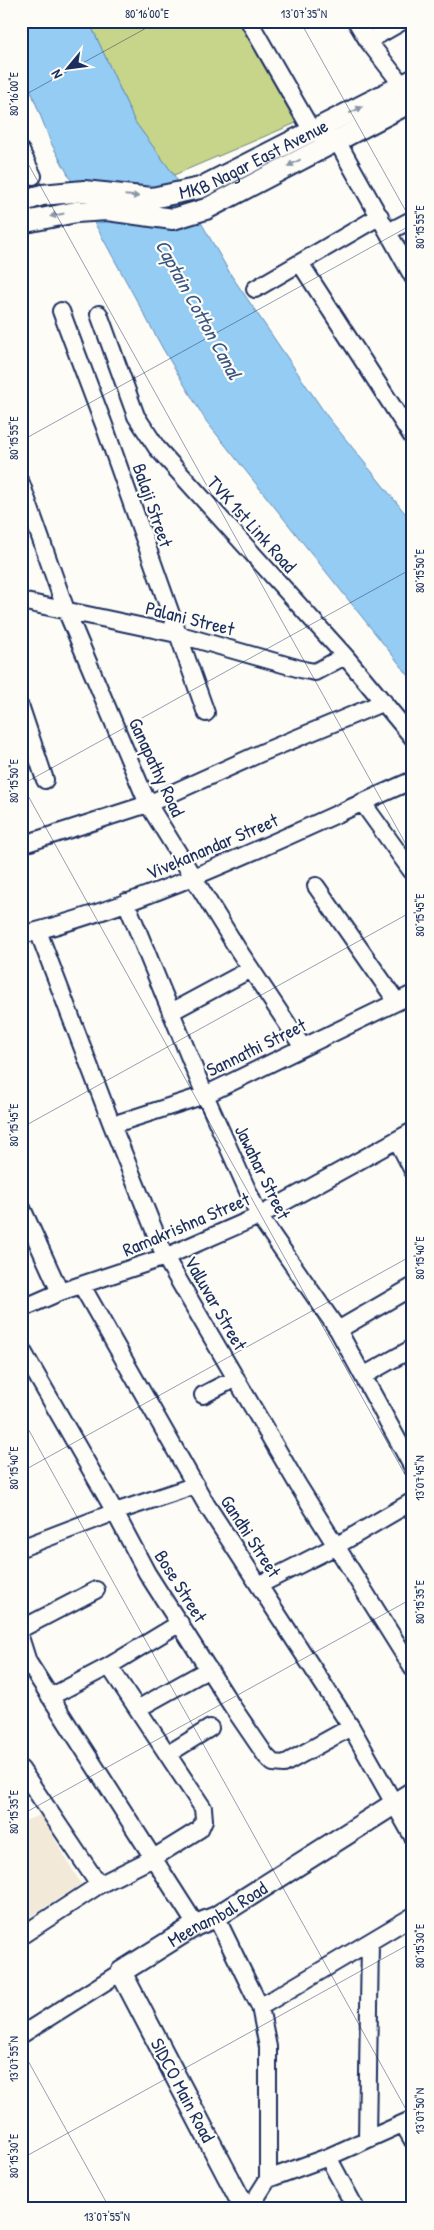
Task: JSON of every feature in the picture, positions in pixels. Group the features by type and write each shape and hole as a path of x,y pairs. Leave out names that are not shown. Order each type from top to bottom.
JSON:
{"main road":[{"name":"MKB Nagar East Avenue","path":"21,202 42,195 84,191 152,198 200,188 312,131 410,92"},
{"path":"21,223 76,212 107,210 173,218 206,209 338,140 410,92"},
{"name":"Meenambal Road","path":"122,1972 196,1925 216,1917 413,1792"},
{"name":"SIDCO Main Road","path":"122,1972 245,2209"}],"street":[{"path":"249,21 312,131 338,140 413,277"},
{"path":"356,21 368,41 410,92"},
{"path":"368,41 403,21"},
{"path":"21,151 33,176"},
{"path":"255,289 380,216"},
{"path":"388,232 413,219"},
{"path":"300,262 413,438"},
{"name":"Balaji Street","path":"61,311 104,425 206,713"},
{"name":"TVK 1st Link Road","path":"99,314 136,416 157,448 345,656 413,738"},
{"name":"Ganapathy Road","path":"21,483 66,610 148,804 251,970 302,1046"},
{"name":"Palani Street","path":"21,600 177,634 315,672 345,656"},
{"path":"21,844 148,804 261,753 384,702"},
{"path":"21,708 45,780"},
{"name":"Vivekanandar Street","path":"21,935 126,902 194,877 413,780"},
{"path":"362,802 413,873"},
{"path":"316,886 397,1002"},
{"name":"Jawahar Street","path":"126,902 204,1095 259,1216 338,1330 363,1376 407,1446 413,1468"},
{"name":"Valluvar Street","path":"38,931 112,1126 165,1257 336,1546 413,1668"},
{"path":"171,1012 251,970"},
{"name":"Sannathi Street","path":"112,1126 204,1095 413,994"},
{"name":"Ramakrishna Street","path":"21,1309 60,1292 165,1257 259,1216 413,1131"},
{"path":"397,1140 413,1171"},
{"path":"21,1206 60,1292"},
{"name":"Gandhi Street","path":"82,1286 196,1485 351,1727 413,1837"},
{"path":"338,1330 412,1287"},
{"name":"Bose Street","path":"21,1348 115,1512 147,1574 256,1742 273,1763 284,1764 351,1727"},
{"path":"363,1376 413,1348"},
{"path":"203,1395 236,1378"},
{"path":"21,1548 115,1512 196,1485"},
{"path":"259,1585 336,1546 413,1501"},
{"path":"21,1629 96,1590"},
{"path":"50,1697 110,1666 180,1623"},
{"path":"21,1640 25,1663 50,1697 196,1925"},
{"path":"21,1936 99,1885 154,1857 200,1829 204,1820 203,1808 110,1666"},
{"path":"139,1708 209,1670"},
{"path":"168,1754 210,1728"},
{"path":"21,1769 26,1785 99,1885"},
{"path":"260,2007 413,1916"},
{"path":"216,1917 260,2007 268,2046 268,2179 249,2209"},
{"path":"367,2139 370,1942"},
{"name":"Meenambal Road","path":"21,2035 122,1972"},
{"path":"268,2179 328,2157 408,2121 413,2141"},
{"path":"328,2157 356,2209"}],"shaded area":[{"path":"41,1815 81,1884 21,1923 21,1822"}],"green space":[{"path":"89,21 239,21 296,123 174,175 135,122"}],"water":[{"name":"Captain Cotton Canal","path":"21,21 89,21 135,122 174,175 231,275 327,416 413,523 413,681 206,421 163,349 51,143 21,65"}]}
